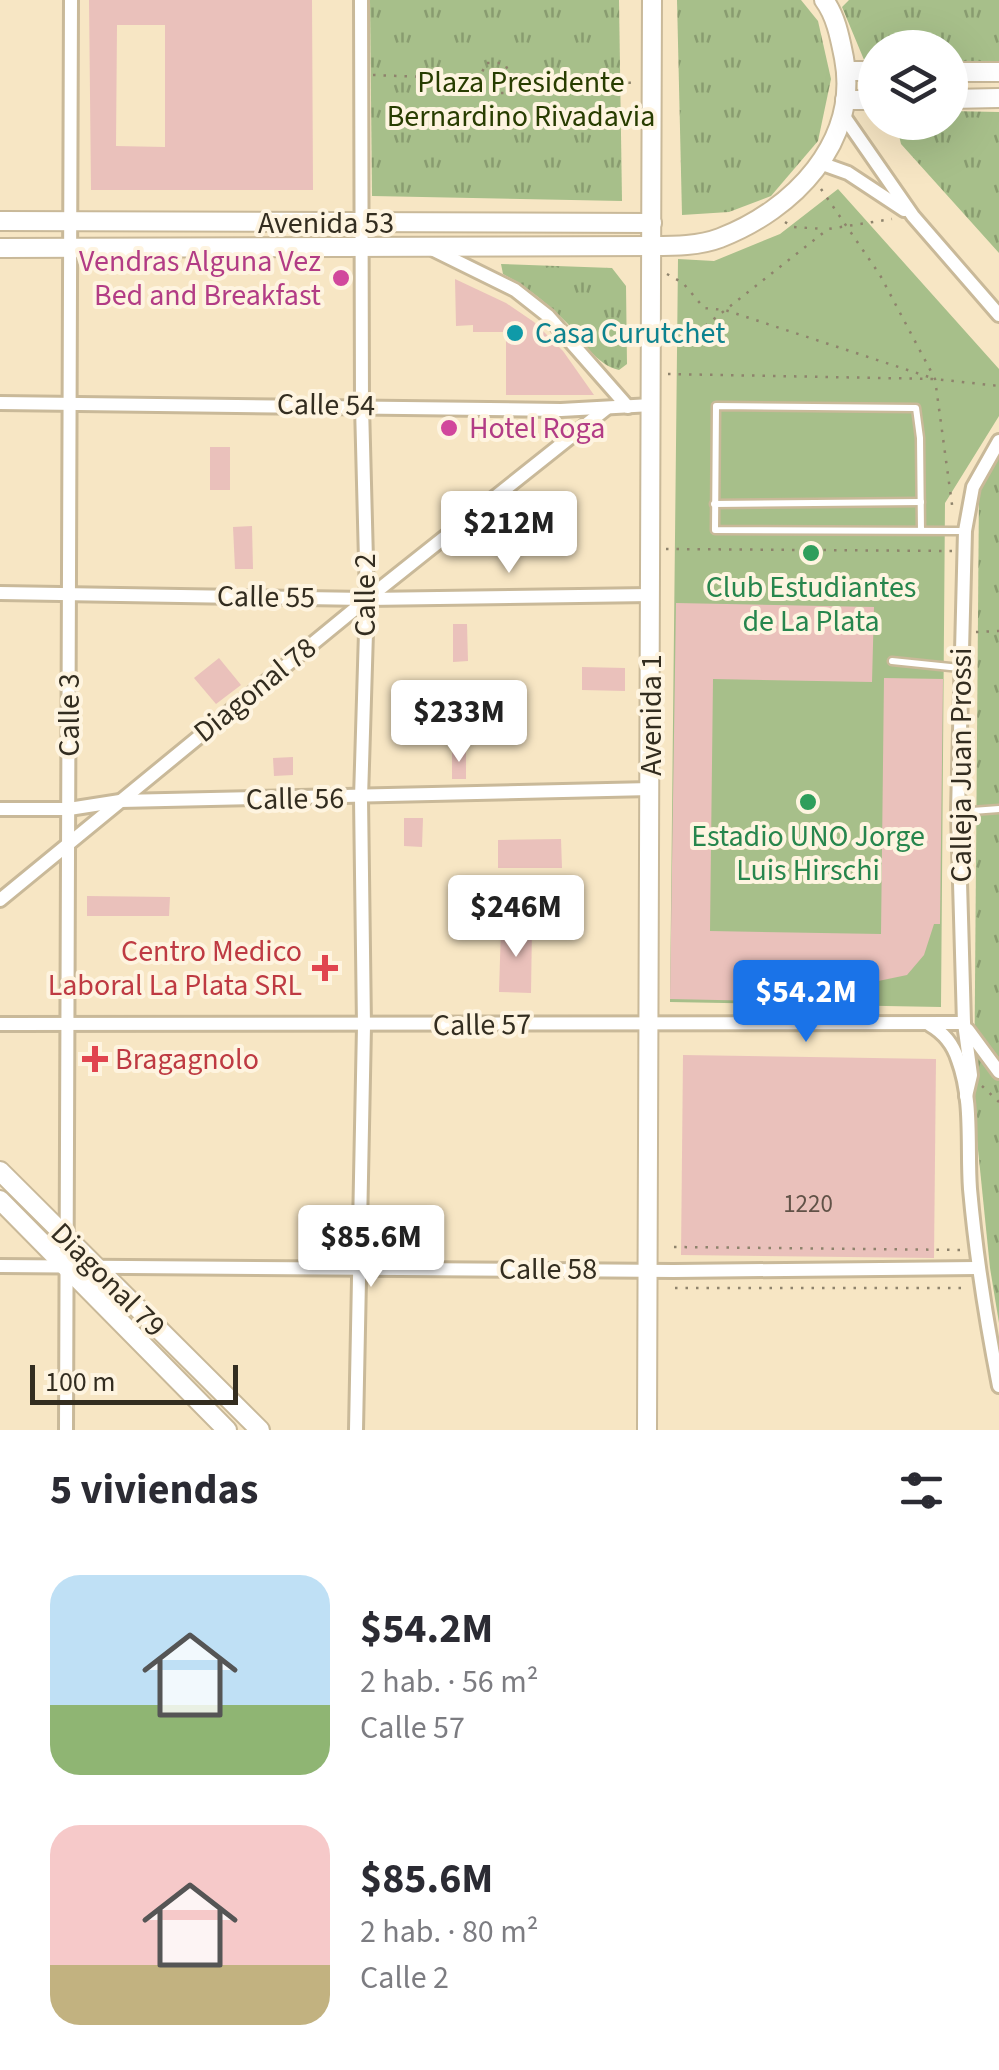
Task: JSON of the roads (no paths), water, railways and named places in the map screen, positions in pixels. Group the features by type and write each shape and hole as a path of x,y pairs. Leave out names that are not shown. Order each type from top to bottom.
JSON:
{"main road":[{"name":"Avenida 1","path":"647,1430 652,0"},
{"path":"816,169 844,108 846,71 829,2"},
{"path":"846,71 858,71"},
{"path":"968,72 999,72"},
{"path":"968,99 999,98"},
{"path":"844,108 858,104"},
{"name":"Avenida 53","path":"0,248 688,245 718,239 771,214 816,169"},
{"name":"Avenida 53","path":"0,221 652,223"},
{"name":"Diagonal 79","path":"0,1171 260,1430"},
{"name":"Diagonal 79","path":"0,1200 227,1430"}],"street":[{"name":"Calle 3","path":"66,1430 71,0"},
{"name":"Calle 2","path":"356,1430 364,1026 360,798 367,599 362,406 361,0"},
{"path":"844,108 913,216 999,315"},
{"path":"816,169 848,172 913,216"},
{"path":"432,249 515,290 548,316 628,407"},
{"name":"Calle 54","path":"0,404 607,408 652,405"},
{"name":"Diagonal 78","path":"0,900 607,408"},
{"name":"Calleja Juan Prossi","path":"966,1096 972,1075 964,1024 958,812 964,551 960,531 973,487 999,441"},
{"name":"Calle 55","path":"0,593 367,599 651,595"},
{"name":"Calle 56","path":"0,809 69,809 120,802 651,790"},
{"name":"Calleja Juan Prossi","path":"928,1023 951,1044 966,1096 976,1268 999,1386"},
{"name":"Calle 57","path":"0,1024 964,1024"},
{"path":"964,1024 999,1072"},
{"name":"Calle 58","path":"0,1266 976,1268"}],"lane":[{"path":"921,531 916,408 718,404 714,410 715,530 921,531 960,531"},
{"path":"714,504 921,502"},
{"path":"892,661 961,668"},
{"path":"958,812 999,809"}],"place":[{"name":"Vendras Alguna Vez Bed and Breakfast","path":"341,278"},
{"name":"Casa Curutchet","path":"515,333"},
{"name":"Hotel Roga","path":"449,428"},
{"name":"Club Estudiantes de La Plata","path":"811,553"},
{"name":"Estadio UNO Jorge Luis Hirschi","path":"808,802"},
{"name":"Centro Medico Laboral La Plata SRL","path":"325,968"},
{"name":"Bragagnolo","path":"95,1059"}],"park label":[{"name":"Plaza Presidente Bernardino Rivadavia","path":"521,99"}]}
